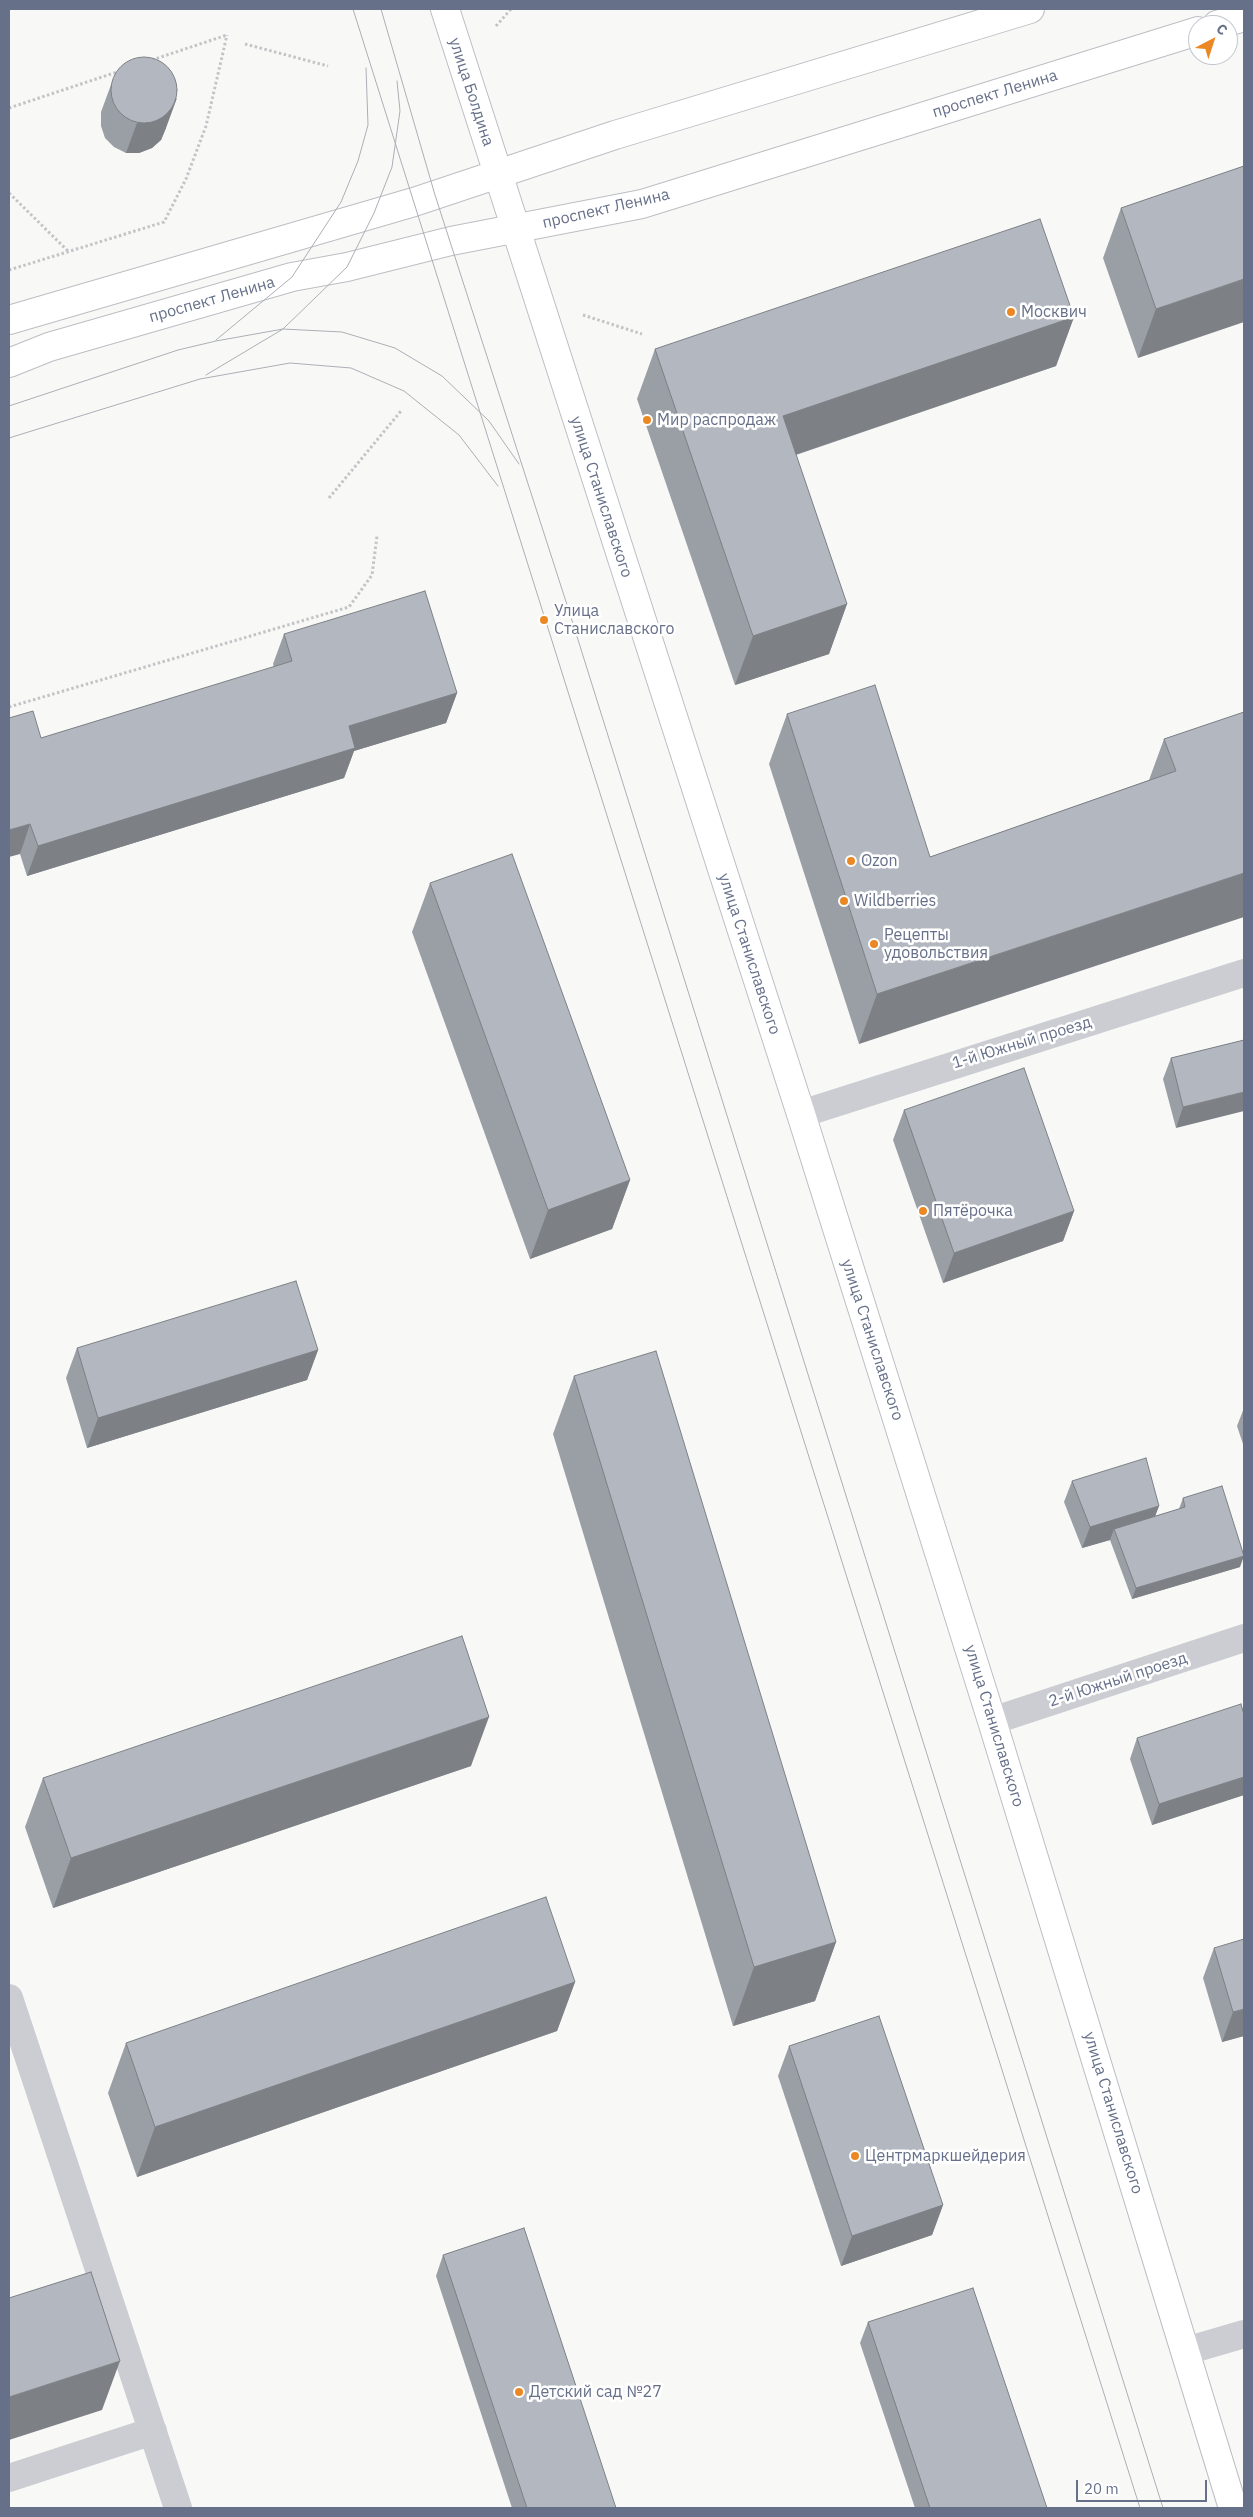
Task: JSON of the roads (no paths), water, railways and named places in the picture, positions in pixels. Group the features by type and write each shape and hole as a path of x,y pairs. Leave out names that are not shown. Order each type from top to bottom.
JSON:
{"main road":[{"name":"улица Болдина","path":"445,9 498,176"},
{"path":"9,320 498,176 615,135 1030,9"},
{"name":"проспект Ленина","path":"9,363 49,347 292,276 347,267 443,243 642,204 1188,34"},
{"name":"улица Станиславского","path":"498,176 801,1114 992,1721 1233,2508"}],"street":[{"name":"1-й Южный проезд","path":"801,1114 1244,973"},
{"name":"2-й Южный проезд","path":"992,1721 1244,1638"},
{"path":"9,1998 178,2508"},
{"path":"1186,2351 1244,2334"},
{"path":"9,2478 152,2431"}],"tram line":[{"path":"353,9 1140,2508"},
{"path":"381,9 435,195 569,611 1163,2508"},
{"path":"216,340 292,277 341,202 358,161 368,125 366,68"},
{"path":"206,375 283,329 347,267 374,213 392,167 400,111 397,81"},
{"path":"9,406 178,350 216,341 283,329 342,332 395,348 442,376 489,421 519,464"},
{"path":"9,438 200,379 290,363 351,368 404,391 459,435 498,486"}],"place":[{"name":"Москвич","path":"1011,312"},
{"name":"Мир распродаж","path":"647,420"},
{"name":"Улица Станиславского","path":"544,620"},
{"name":"Ozon","path":"851,861"},
{"name":"Wildberries","path":"844,901"},
{"name":"Рецепты удовольствия","path":"874,944"},
{"name":"Пятёрочка","path":"923,1211"},
{"name":"Центрмаркшейдерия","path":"855,2156"},
{"name":"Детский сад №27","path":"519,2392"}]}
